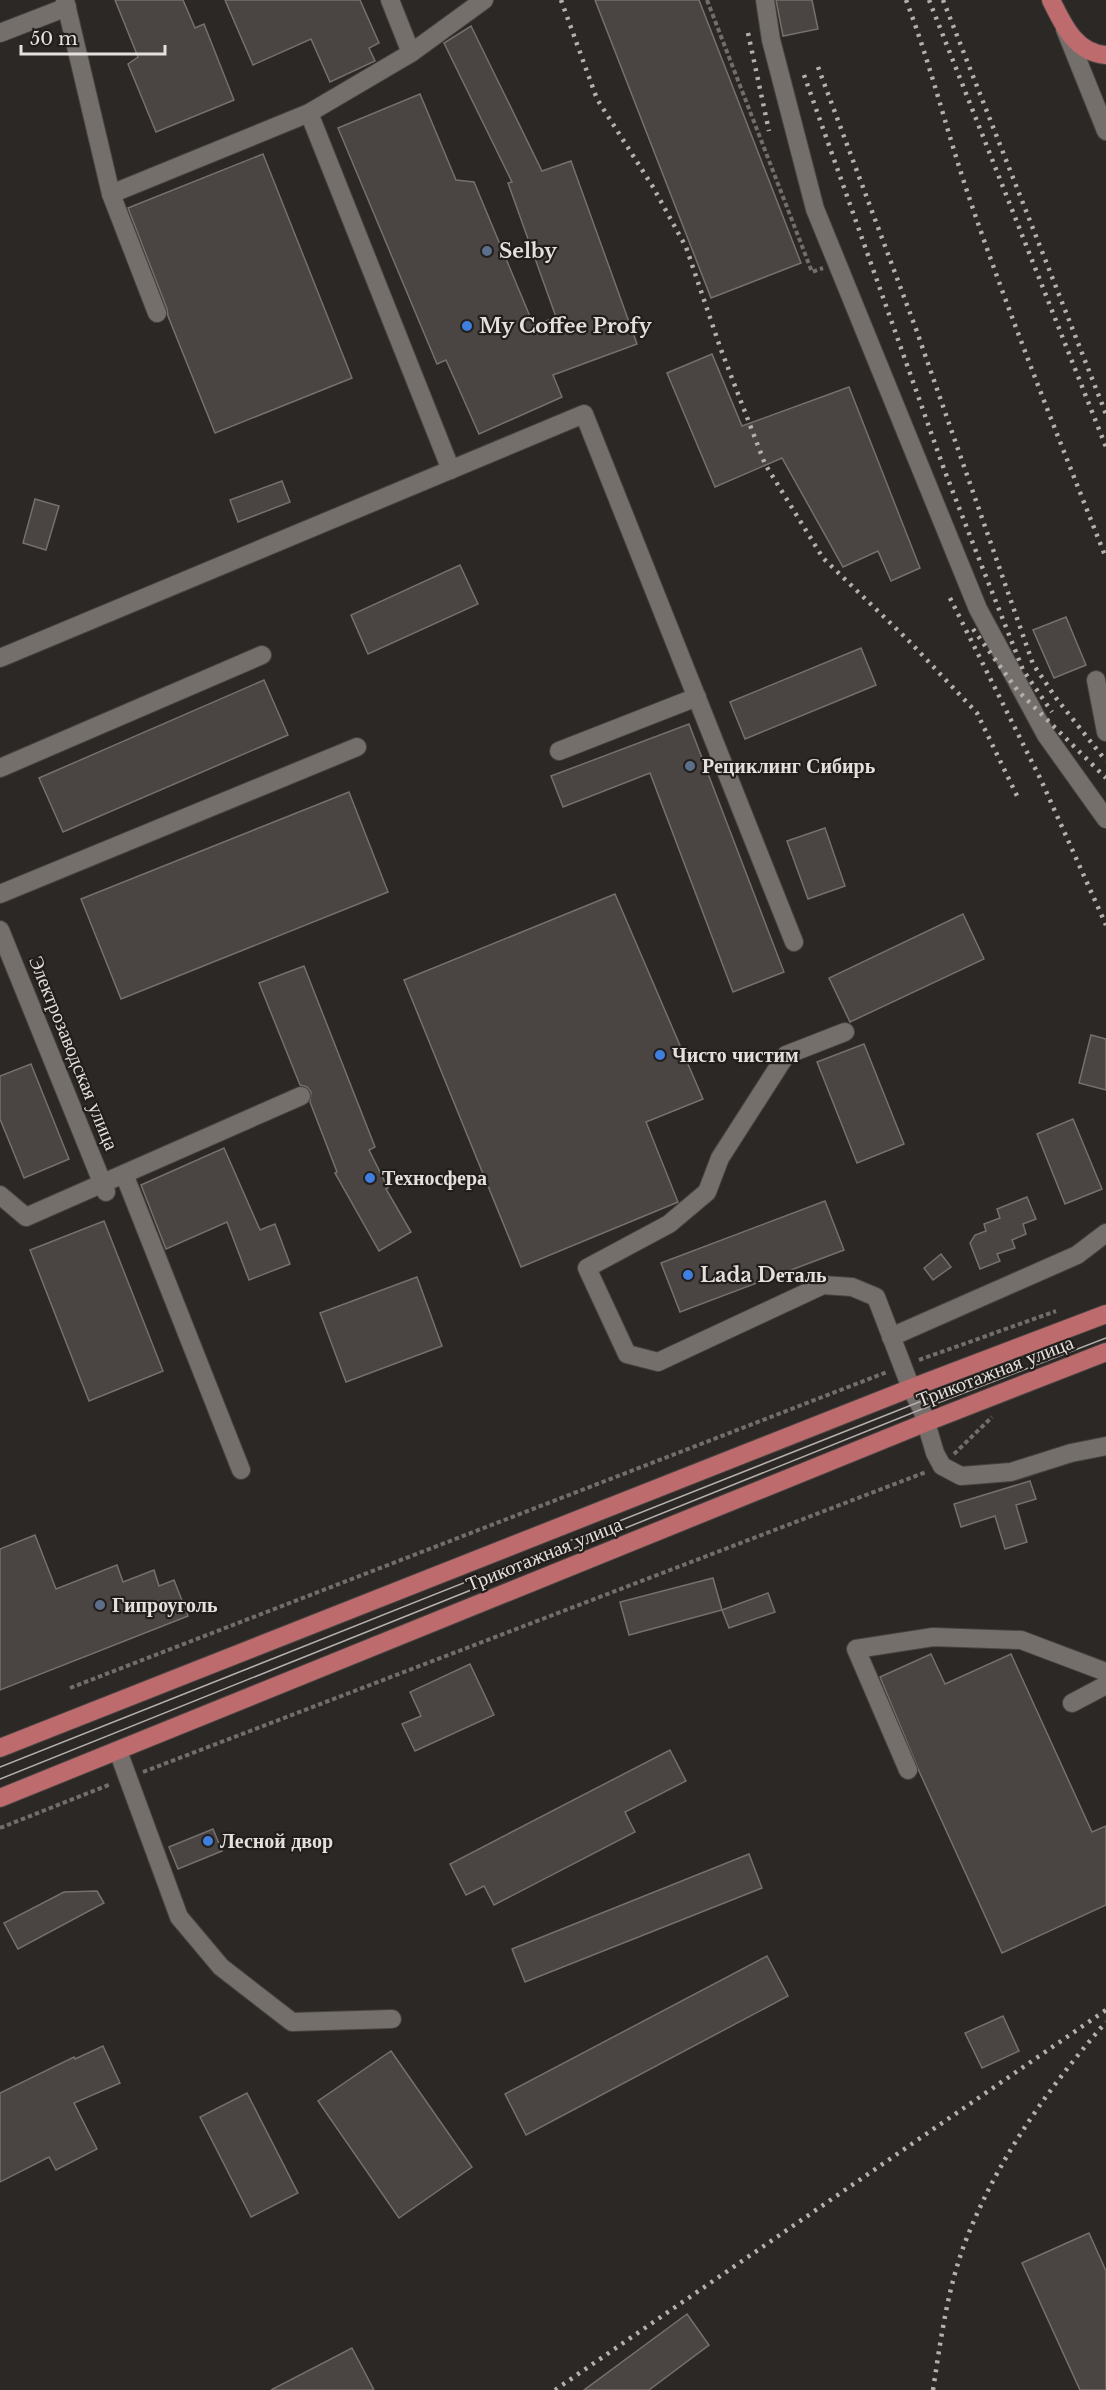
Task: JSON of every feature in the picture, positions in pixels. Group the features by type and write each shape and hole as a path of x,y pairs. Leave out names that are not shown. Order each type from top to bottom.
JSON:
{"main road":[{"path":"1051,0 1064,27 1081,47 1106,56"},
{"name":"Трикотажная улица","path":"0,1748 911,1388 1106,1314"},
{"name":"Трикотажная улица","path":"0,1798 927,1422 1106,1352"}],"street":[{"path":"390,0 411,53"},
{"path":"111,194 309,113 411,53 484,0"},
{"path":"765,0 771,40 815,209 974,598 1046,735 1106,819"},
{"path":"0,33 66,3 111,194 157,313"},
{"path":"1064,27 1106,131"},
{"path":"309,113 451,470"},
{"path":"0,658 584,414 794,942"},
{"path":"0,768 262,655"},
{"path":"1096,680 1106,732"},
{"path":"559,751 697,698"},
{"path":"0,894 357,747"},
{"name":"Электрозаводская улица","path":"0,930 104,1188"},
{"path":"845,1032 786,1055 720,1158 707,1192 669,1224 587,1268 627,1354 658,1362 823,1285 852,1287 876,1297 911,1388 927,1422 935,1454 942,1466 961,1476 1011,1472 1106,1446"},
{"path":"0,1194 26,1217 104,1188 124,1174 301,1096"},
{"path":"124,1174 241,1470"},
{"path":"891,1337 1077,1255 1106,1233"},
{"path":"908,1770 856,1649 933,1637 1021,1640 1106,1672"},
{"path":"1072,1703 1106,1685"},
{"path":"118,1751 179,1917 221,1967 292,2022 392,2019"}],"path":[{"path":"707,0 812,272"},
{"path":"918,1360 1062,1309"},
{"path":"70,1688 888,1372"},
{"path":"0,1828 942,1466 990,1418 1000,1414"}],"building":[{"path":"115,0 183,0 195,28 204,24 234,100 156,132 128,64 138,57"},
{"path":"225,0 360,0 379,43 369,48 375,61 330,82 311,39 253,65"},
{"path":"595,0 699,0 801,263 711,298"},
{"path":"776,0 812,0 818,29 783,36"},
{"path":"471,26 542,171 571,161 637,344 553,375 562,397 479,434 446,360 437,364 338,128 420,94 456,180 474,182 534,326 556,317 508,183 512,182 444,43"},
{"path":"263,154 352,378 215,433 128,208"},
{"path":"712,354 742,426 849,387 920,568 891,581 878,551 843,567 782,458 715,487 667,373"},
{"path":"282,481 290,502 238,522 230,500"},
{"path":"35,499 59,506 46,550 23,543"},
{"path":"460,565 478,604 368,654 351,615"},
{"path":"1066,617 1086,665 1054,678 1033,630"},
{"path":"861,648 876,685 745,739 730,702"},
{"path":"264,680 288,735 63,832 39,778"},
{"path":"689,724 784,972 733,992 650,773 563,807 551,776"},
{"path":"349,792 388,892 121,999 81,899"},
{"path":"825,828 845,886 808,899 787,841"},
{"path":"615,894 703,1099 646,1122 678,1202 521,1267 404,980"},
{"path":"963,914 984,959 850,1022 829,978"},
{"path":"304,966 375,1147 369,1150 388,1188 386,1189 411,1232 379,1251 335,1173 337,1172 310,1102 311,1092 307,1087 300,1085 259,983"},
{"path":"1091,1035 1106,1039 1106,1090 1079,1083"},
{"path":"864,1044 904,1144 857,1163 817,1062"},
{"path":"31,1064 69,1159 24,1178 0,1119 0,1076"},
{"path":"1073,1119 1102,1189 1065,1204 1037,1134"},
{"path":"224,1148 260,1230 275,1224 290,1264 249,1280 227,1222 166,1249 141,1185"},
{"path":"1027,1197 1036,1219 1023,1224 1026,1234 1012,1240 1015,1248 997,1254 1000,1261 980,1269 970,1243 975,1235 986,1231 984,1224 1000,1218 997,1209"},
{"path":"825,1201 844,1250 680,1312 661,1263"},
{"path":"104,1221 163,1371 89,1401 30,1250"},
{"path":"941,1254 951,1267 933,1280 924,1268"},
{"path":"417,1277 442,1346 346,1382 320,1313"},
{"path":"1030,1481 1036,1499 1016,1505 1027,1542 1005,1549 995,1516 961,1527 954,1504"},
{"path":"35,1535 56,1589 117,1565 123,1582 154,1570 159,1586 174,1580 188,1616 0,1690 0,1549"},
{"path":"713,1578 722,1610 629,1635 620,1602"},
{"path":"768,1593 775,1612 729,1628 722,1610"},
{"path":"931,1654 945,1684 1011,1654 1092,1832 1106,1826 1106,1905 1002,1953 919,1771 880,1677"},
{"path":"470,1664 494,1715 415,1751 402,1724 421,1716 410,1692"},
{"path":"670,1750 686,1781 625,1812 635,1832 494,1905 484,1886 466,1895 450,1864"},
{"path":"213,1829 222,1851 178,1869 169,1847"},
{"path":"749,1854 762,1888 525,1982 512,1949"},
{"path":"97,1891 104,1903 18,1949 4,1923 64,1892"},
{"path":"767,1956 788,1996 526,2135 505,2094"},
{"path":"1003,2016 1019,2051 982,2068 965,2033"},
{"path":"103,2046 120,2083 74,2103 97,2149 56,2170 49,2157 0,2182 0,2093 74,2057 75,2059"},
{"path":"391,2051 472,2167 399,2218 318,2101"},
{"path":"247,2093 298,2193 251,2217 200,2117"},
{"path":"1089,2233 1106,2271 1106,2390 1080,2390 1022,2263"},
{"path":"687,2314 709,2345 649,2390 584,2390"},
{"path":"352,2348 374,2390 271,2390"}],"tram line":[{"path":"0,1779 922,1409 1106,1338"},
{"path":"0,1767 977,1379"}],"railway":[{"path":"561,0 597,99 653,187 686,247 720,347 765,464 823,558 909,641 977,713 1019,800"},
{"path":"906,0 986,245 1106,558"},
{"path":"929,0 1106,447"},
{"path":"943,0 1106,414"},
{"path":"748,33 769,131"},
{"path":"818,67 916,329 1033,664 1056,698 1106,761"},
{"path":"804,75 944,469 979,559 1023,670 1052,712"},
{"path":"950,598 1041,780 1106,925"},
{"path":"973,629 1018,691 1106,778"},
{"path":"555,2390 1106,2010"},
{"path":"933,2390 946,2311 955,2273 981,2206 995,2177 1028,2122 1065,2071 1106,2022"}],"place":[{"name":"Selby","path":"487,251"},
{"name":"My Coffee Profy","path":"467,326"},
{"name":"Рециклинг Сибирь","path":"690,766"},
{"name":"Чисто чистим","path":"660,1055"},
{"name":"Техносфера","path":"370,1178"},
{"name":"Lada Dеталь","path":"688,1275"},
{"name":"Гипроуголь","path":"100,1605"},
{"name":"Лесной двор","path":"208,1841"}]}
